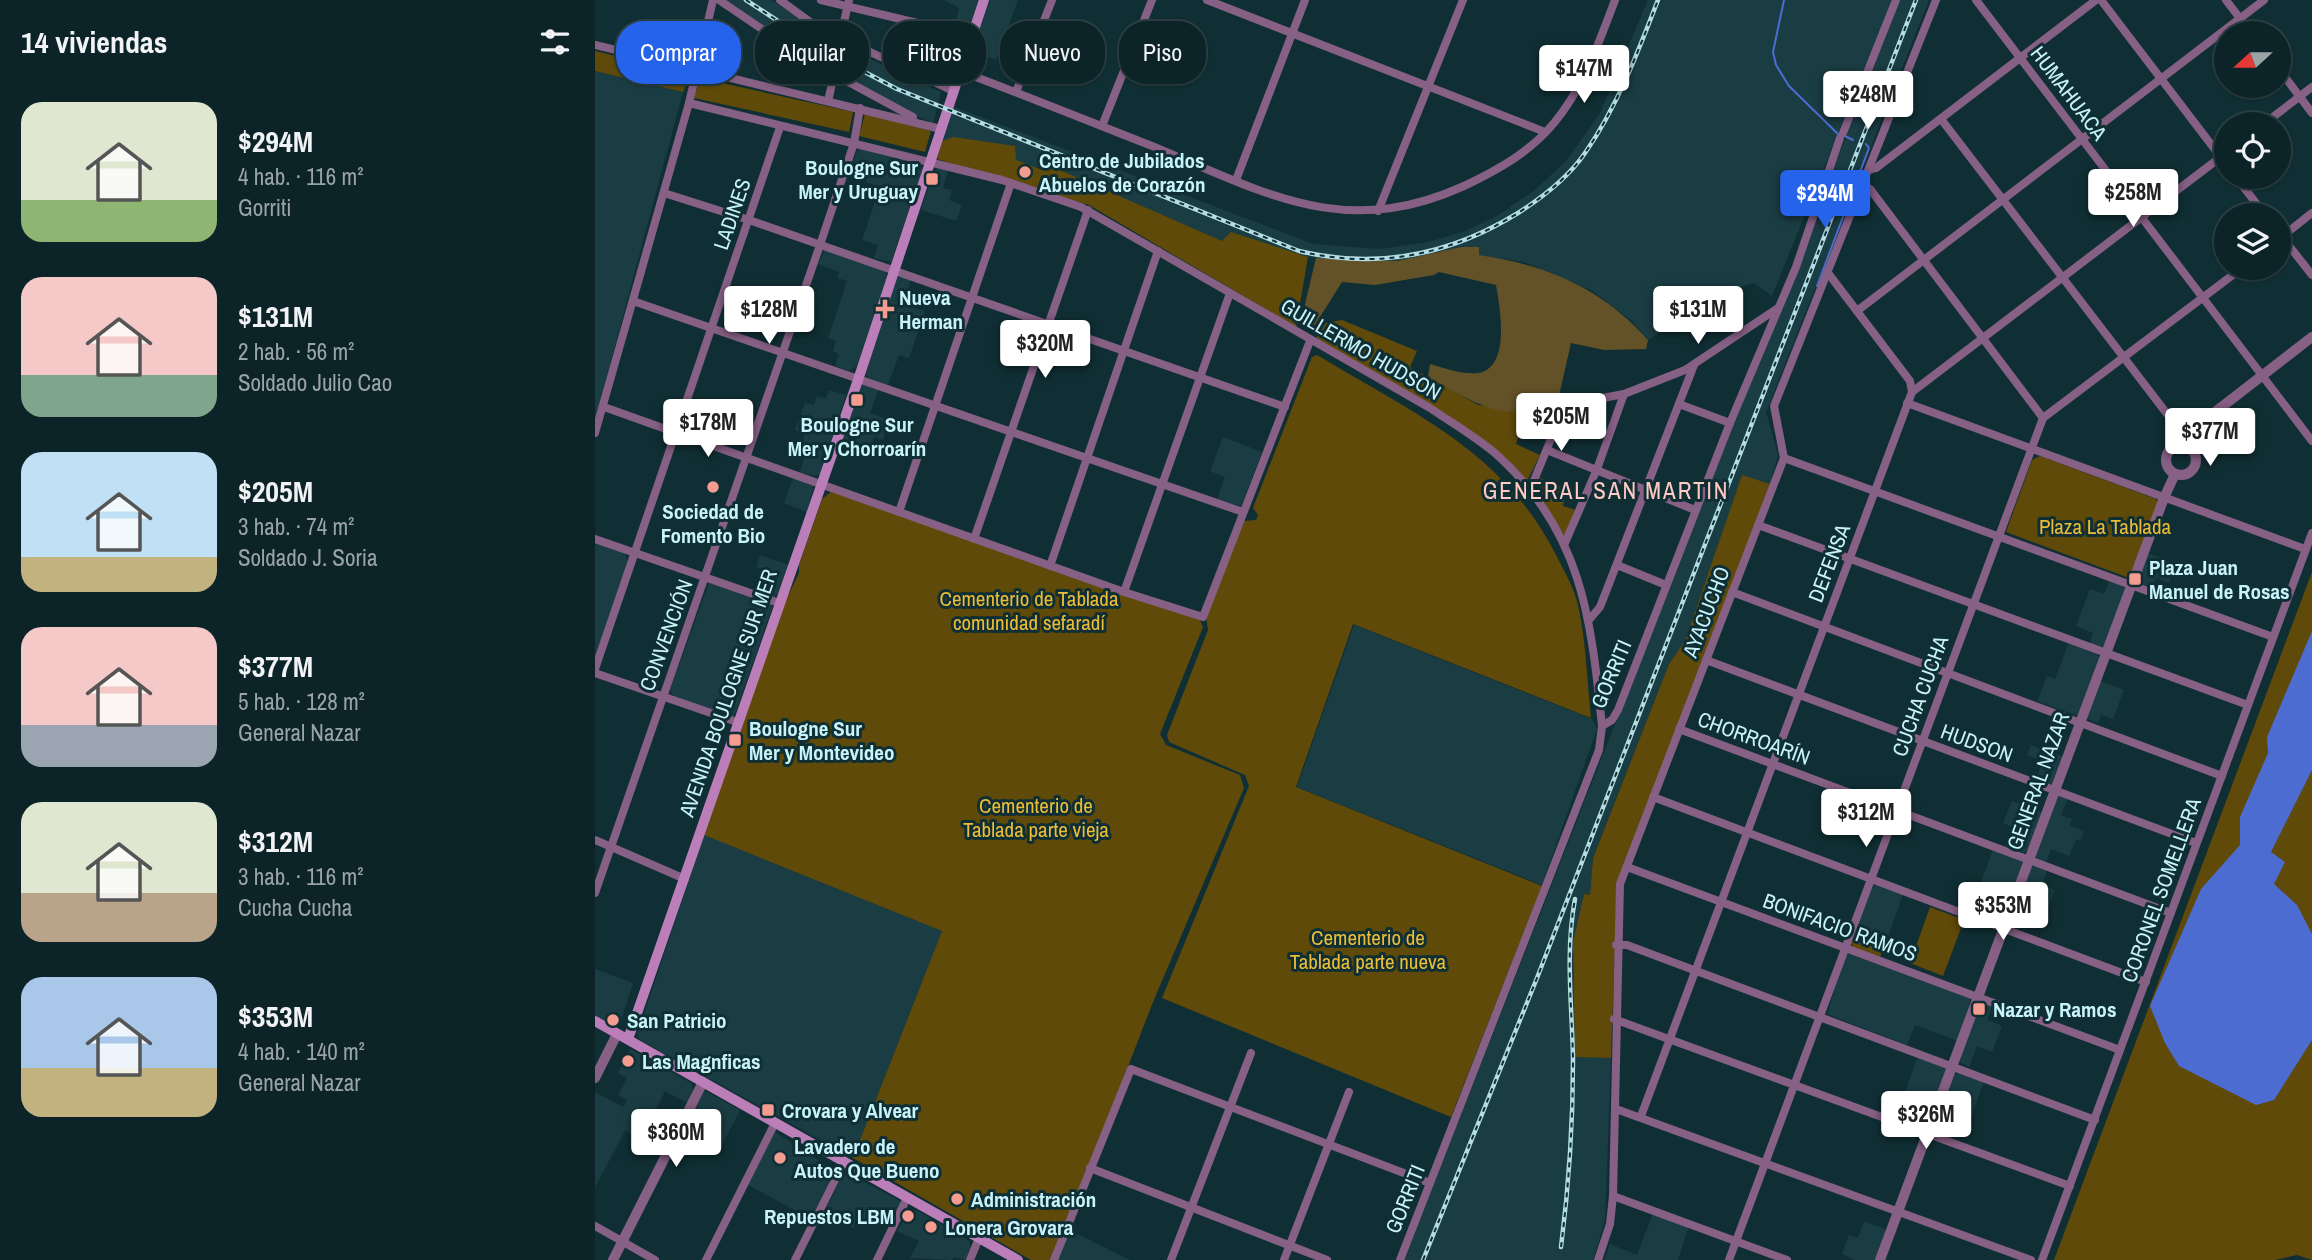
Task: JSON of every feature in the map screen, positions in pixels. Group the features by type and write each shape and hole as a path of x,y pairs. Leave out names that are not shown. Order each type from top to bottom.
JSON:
{"main road":[{"name":"AVENIDA BOULOGNE SUR MER","path":"977,21 984,0"},
{"name":"AVENIDA BOULOGNE SUR MER","path":"622,1037 685,879 932,163 955,84"},
{"path":"595,1021 1018,1260"}],"street":[{"path":"708,21 713,0"},
{"path":"719,0 755,23"},
{"path":"780,0 809,21"},
{"path":"821,0 849,3 916,21"},
{"path":"1016,92 1052,0"},
{"path":"1103,126 1152,0"},
{"path":"1207,0 1545,132"},
{"path":"1236,180 1305,0"},
{"path":"1378,211 1462,0"},
{"name":"GORRITI","path":"1400,1260 1599,750 1602,726 1612,720 1618,710 1730,422 1796,267 1842,135 1896,0"},
{"path":"1936,0 1774,406 1784,458 2273,637"},
{"name":"HUMAHUACA","path":"1976,0 2312,441"},
{"path":"1869,170 2099,0 2214,146"},
{"path":"2226,0 2242,21"},
{"path":"1857,311 2264,0"},
{"path":"986,81 1304,206 1378,211 1439,196 1496,171 1545,132 1577,90 1611,1"},
{"path":"844,21 849,3"},
{"path":"595,45 616,50"},
{"path":"869,52 953,91"},
{"path":"741,81 941,129"},
{"path":"595,433 693,84"},
{"path":"828,101 832,84"},
{"path":"851,84 925,124"},
{"path":"2291,86 2312,113"},
{"path":"2280,112 2312,87"},
{"name":"GUILLERMO HUDSON","path":"689,103 1011,183 1088,210 1310,341 1430,408 1471,435 1501,459 1530,490 1565,543 1580,579 1589,620 1602,726"},
{"name":"CONVENCIÓN","path":"595,893 820,245 854,144 860,108"},
{"path":"1941,119 2183,441 2194,453 2196,462 2188,473 2175,474 2167,466 2166,456 2172,448 2183,441 2262,375 2312,338"},
{"name":"LADINES","path":"595,671 781,127"},
{"name":"DEFENSA","path":"1641,1116 1668,1037 1912,392 2214,165"},
{"path":"899,512 1011,183"},
{"path":"1863,185 1870,189 1924,258 2043,418 2226,280"},
{"path":"2245,189 2256,203"},
{"path":"664,193 749,220 1285,407"},
{"path":"974,539 1088,210"},
{"path":"2291,228 2312,213"},
{"path":"2291,250 2312,275"},
{"path":"1049,566 1157,251"},
{"path":"1828,273 1910,381 1912,392"},
{"path":"1124,592 1230,293"},
{"path":"633,301 1243,512"},
{"path":"1530,490 1562,408 1568,404 1624,394 1694,365 1778,308"},
{"path":"604,407 1049,566 1203,617 1310,341"},
{"path":"1589,620 1600,607 1694,365"},
{"path":"1565,543 1597,469 1624,394"},
{"path":"1907,403 2305,550"},
{"path":"1679,404 1730,422"},
{"name":"CUCHA CUCHA","path":"1729,1260 2043,418"},
{"path":"1547,450 1695,510"},
{"name":"AYACUCHO","path":"1598,1260 1610,1224 1613,1196 1618,895 1784,458"},
{"name":"GENERAL NAZAR","path":"1880,1260 2080,721 2175,474"},
{"path":"1758,525 2248,705"},
{"name":"CORONEL SOMELLERA","path":"2042,1260 2312,533"},
{"path":"595,539 779,603"},
{"path":"1617,565 1667,585"},
{"path":"1733,592 2222,776"},
{"name":"HUDSON","path":"1706,660 2196,843"},
{"path":"595,671 737,722"},
{"name":"CHORROARÍN","path":"1679,729 2171,913"},
{"path":"1653,797 2145,982"},
{"path":"595,839 685,879"},
{"name":"BONIFACIO RAMOS","path":"1627,867 2120,1050"},
{"path":"1616,945 1627,945 1820,1015 2095,1120"},
{"path":"1614,1019 2070,1186"},
{"path":"595,1078 622,1037"},
{"path":"1171,1260 1251,1053"},
{"path":"1053,1260 1131,1069 1430,1183"},
{"path":"613,1260 703,1082"},
{"path":"1284,1260 1349,1092"},
{"path":"1616,1109 2031,1260"},
{"path":"706,1260 775,1123"},
{"path":"795,1260 844,1162"},
{"path":"1090,1168 1327,1260"},
{"path":"1613,1196 1787,1260"},
{"path":"877,1260 908,1198"},
{"path":"595,1226 655,1260"},
{"path":"970,1260 979,1238"}],"shaded area":[{"path":"723,0 771,0 803,21 755,21"},
{"path":"944,0 982,0 973,21 956,21 959,8"},
{"path":"990,0 1018,0 1010,21 1000,21 1000,49 996,60 988,57 986,62 986,21 983,21"},
{"path":"1648,0 1892,0 1772,296 1754,283 1684,303 1661,332 1648,340 1632,321 1591,290 1524,262 1479,255 1461,247 1397,261 1338,261 1222,241 1046,165 1042,170 942,141 952,106 1313,244 1379,249 1429,242 1465,231 1497,216 1535,190 1566,161 1600,113"},
{"path":"1900,0 1929,0 1766,412 1778,455 1770,484 1742,476 1685,641 1669,664 1593,857 1590,896 1584,894 1573,942 1575,1057 1611,1058 1605,1220 1593,1260 1404,1260"},
{"path":"869,58 883,65 883,84 924,84 941,92 933,124 858,84 869,84"},
{"path":"595,71 616,76 616,84 649,84 683,92 595,420"},
{"path":"857,150 920,163 923,169 891,262 874,258 878,245 862,240 880,187 866,182 870,169 853,163"},
{"path":"934,170 948,170 943,188 952,190 949,200 962,205 956,221 921,210"},
{"path":"1461,247 1479,247 1479,255 1528,265 1592,293 1612,306 1648,340 1646,349 1604,350 1571,343 1558,400 1547,395 1531,409 1505,411 1477,403 1428,377 1430,364 1454,371 1478,373 1488,369 1495,360 1501,335 1496,285 1439,272 1375,285 1342,282 1313,328 1307,322 1305,304 1316,258 1397,261"},
{"path":"825,250 885,271 888,276 858,365 849,371 835,366 839,354 833,351 836,341 828,338 847,281 837,278 839,272 818,264"},
{"path":"904,276 911,279 907,293 918,297 914,308 925,311 909,358 899,355 888,385 869,378 865,373 897,278"},
{"path":"861,384 879,388 870,413 887,419 883,440 874,437 869,451 841,442"},
{"path":"829,390 846,395 820,474 813,476 800,472 806,453 799,450 805,434 795,430 805,403 814,405 817,396 826,399"},
{"path":"1223,437 1262,452 1241,506 1217,499 1225,477 1210,471"},
{"path":"794,476 814,485 807,512 784,503"},
{"path":"595,543 624,552 628,562 595,658"},
{"path":"2147,553 2176,564 2169,583 2156,578 2152,589 2138,583"},
{"path":"760,555 789,565 779,593 774,597 761,594 769,571 756,567"},
{"path":"2110,580 2126,590 2103,648 2090,644 2093,633 2076,626 2090,589 2104,594"},
{"path":"709,583 773,605 734,717 674,697 670,690"},
{"path":"1354,625 1592,719 1597,729 1542,885 1297,787"},
{"path":"2069,642 2096,652 2100,659 2078,716 2037,701 2047,676 2055,679"},
{"path":"2099,680 2124,690 2113,719 2101,715 2098,723 2086,718"},
{"path":"2031,745 2064,757 2055,783 2050,785 2036,779 2043,761 2027,755"},
{"path":"2060,795 2068,798 2061,815 2072,819 2070,825 2084,831 2080,841 2076,839 2069,856 2051,849 2046,862 2037,859 2035,854"},
{"path":"2012,801 2043,813 2028,850 2024,853 2005,846 2012,827 2003,823"},
{"path":"704,835 942,931 853,1158 640,1040 637,1035"},
{"path":"1993,849 2023,862 2008,905 1977,893"},
{"path":"2034,865 2047,870 2042,885 2055,890 2045,916 2035,912 2032,920 2020,916 2017,924 2010,921 2030,867"},
{"path":"1877,884 1903,894 1888,937 1857,925 1873,886"},
{"path":"1849,954 1971,998 1958,1041 1915,1025 1907,1045 1827,1014 1845,956"},
{"path":"595,969 633,983 620,1024 614,1026 595,1016"},
{"path":"1982,1002 1993,1004 1987,1020 2002,1026 1992,1052 1977,1046 1969,1067 1958,1061"},
{"path":"630,1049 691,1083 693,1090 687,1103 665,1091 641,1140 625,1131 595,1187 595,1092 623,1107 627,1100 618,1095 627,1078 618,1073"},
{"path":"1918,1056 1947,1068 1922,1128 1907,1124 1911,1111 1900,1106"},
{"path":"1960,1072 1984,1081 1966,1132 1948,1126 1943,1138 1934,1128 1954,1076"},
{"path":"705,1091 740,1110 722,1145 685,1126"},
{"path":"775,1132 835,1171 811,1219 748,1185"},
{"path":"848,1173 900,1201 902,1205 893,1225 880,1218 877,1222 869,1218 865,1223 858,1220 853,1228 824,1213 843,1175"},
{"path":"917,1210 969,1241 972,1249 967,1260 954,1257 952,1260 910,1258 919,1241 897,1231 909,1211"},
{"path":"1653,1213 1689,1226 1678,1260 1604,1260 1610,1244 1637,1255"},
{"path":"1864,1221 1887,1230 1876,1260 1855,1260 1842,1254 1849,1235 1858,1238"},
{"path":"1069,1230 1130,1260 1057,1260"}],"green space":[{"path":"595,51 616,56 616,76 595,71"},
{"path":"649,84 686,84 683,92"},
{"path":"698,84 726,84 853,112 849,132 694,98"},
{"path":"865,114 931,131 925,152 859,136"},
{"path":"953,137 1015,146 1016,160 1042,170 1046,164 1222,241 1231,232 1308,257 1296,327 1089,205 937,159 942,141"},
{"path":"1342,320 1417,351 1410,367 1478,405 1534,409 1547,395 1558,400 1553,420 1526,414 1516,444 1540,455 1527,481 1490,446 1316,338 1325,323"},
{"name":"Cementerio de Tablada parte nueva","path":"1317,355 1421,417 1484,462 1511,489 1536,521 1573,590 1580,615 1591,718 1353,624 1296,787 1542,886 1451,1117 1162,998 1249,786 1245,775 1169,742 1167,735 1208,630 1206,616 1244,521 1256,520 1258,515 1253,508 1312,357"},
{"name":"Plaza La Tablada","path":"2040,456 2156,499 2158,502 2129,578 2006,532 2032,460"},
{"path":"1742,475 1770,484 1617,893 1611,1058 1575,1057 1573,942 1584,894 1590,895 1593,858 1669,664 1685,641"},
{"path":"1540,478 1561,486 1557,499 1564,501 1563,506 1576,510 1567,535 1563,535 1535,493"},
{"name":"Cementerio de Tablada parte vieja","path":"832,491 1200,620 1203,627 1160,734 1166,745 1240,775 1244,788 1153,1002 1053,1260 1031,1260 853,1158 942,931 704,835 785,602 799,573 799,565 822,499"},
{"path":"2312,572 2312,1260 2297,1255 2275,1260 2054,1260"},
{"path":"1930,907 1964,920 1943,976 1910,963"},
{"path":"1857,925 1888,937 1880,957 1853,947 1851,943"}],"water":[{"path":"2312,631 2312,770 2271,852 2285,862 2274,884 2297,905 2312,934 2312,1040 2274,1100 2256,1105 2179,1066 2165,1043 2150,1006 2201,889 2240,845 2240,817 2268,753 2267,737"}],"waterway":[{"path":"1784,0 1773,52 1776,65 1789,86 1839,135"},
{"path":"1845,136 1853,140"},
{"path":"1817,286 1869,148 1866,144"}],"railway":[{"path":"746,0 819,48 897,89 1299,251 1357,259 1413,255 1466,239 1518,213 1554,186 1571,171 1597,135 1635,59 1658,0"},
{"path":"1423,1260 1537,978 1916,0"},
{"path":"1561,1247 1571,1130 1573,1059 1570,959 1575,899"}],"place":[{"name":"Centro de Jubilados Abuelos de Corazón","path":"1025,172"},
{"name":"Boulogne Sur Mer y Uruguay","path":"932,179"},
{"name":"Nueva Herman","path":"885,309"},
{"name":"Boulogne Sur Mer y Chorroarín","path":"857,400"},
{"name":"Sociedad de Fomento Bio","path":"713,487"},
{"name":"Plaza Juan Manuel de Rosas","path":"2135,579"},
{"name":"Boulogne Sur Mer y Montevideo","path":"735,740"},
{"name":"Nazar y Ramos","path":"1979,1009"},
{"name":"San Patricio","path":"613,1020"},
{"name":"Las Magnficas","path":"628,1061"},
{"name":"Crovara y Alvear","path":"768,1110"},
{"name":"Lavadero de Autos Que Bueno","path":"780,1158"},
{"name":"Administración","path":"957,1199"},
{"name":"Repuestos LBM","path":"908,1216"},
{"name":"Lonera Grovara","path":"931,1227"}],"district":[{"name":"GENERAL SAN MARTIN","path":"1606,490"}],"park label":[{"name":"Cementerio de Tablada comunidad sefaradí","path":"1029,610"}]}
